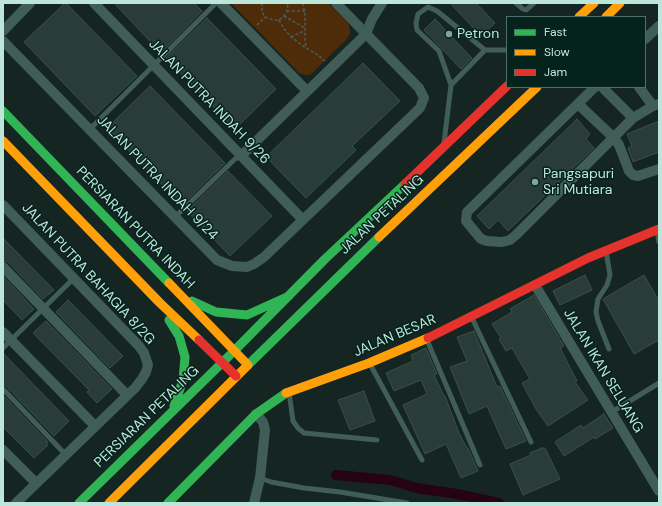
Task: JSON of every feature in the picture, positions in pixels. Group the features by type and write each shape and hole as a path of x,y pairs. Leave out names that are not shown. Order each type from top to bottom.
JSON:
{"main road":[{"path":"578,16 582,3"},
{"path":"579,16 594,3"},
{"path":"607,16 618,3"},
{"name":"JALAN PETALING","path":"234,352 325,259 506,87"},
{"name":"JALAN PETALING","path":"248,365 344,271 499,125 536,88"},
{"name":"PERSIARAN PUTRA INDAH","path":"3,112 248,365"},
{"path":"3,141 160,303 236,376"},
{"name":"JALAN BESAR","path":"168,503 256,414 289,391 369,364 426,339 588,258 658,229"},
{"path":"174,288 206,308 216,312 232,315 247,315 289,296"},
{"path":"160,303 179,336 185,357 183,380 171,413"},
{"name":"PERSIARAN PETALING","path":"79,503 234,352"},
{"path":"109,503 248,365"}],"street":[{"path":"3,31 30,3"},
{"name":"JALAN PUTRA INDAH 9/26","path":"94,3 303,220"},
{"path":"221,3 307,91"},
{"path":"336,3 366,34"},
{"path":"242,155 366,34 372,19 382,3"},
{"path":"646,38 658,28"},
{"name":"JALAN PUTRA INDAH 9/24","path":"3,41 217,260 232,266 247,267 264,257 420,108 424,98 419,88 366,34"},
{"path":"595,88 467,212 466,221 481,239 502,242 510,240 633,118 656,105 640,88"},
{"path":"603,88 633,118"},
{"path":"578,104 614,138 619,145 629,171 633,175 638,176 659,169"},
{"name":"JALAN PUTRA BAHAGIA 8/2G","path":"3,205 139,346 147,358 148,365 142,379 127,395 16,503"},
{"path":"3,267 127,395"},
{"name":"JALAN IKAN SELUANG","path":"535,285 659,492"},
{"path":"3,332 95,426"},
{"path":"254,503 260,478 265,430 263,422 256,414"},
{"path":"3,450 36,483"}],"lane":[{"path":"90,130 216,3"},
{"path":"516,3 526,10 534,3"},
{"path":"442,149 451,85 439,51 418,30 416,23 418,14 428,7 437,11 485,50 506,50"},
{"path":"451,85 485,50"},
{"path":"175,217 242,155"},
{"path":"658,229 659,242"},
{"path":"606,250 610,275 607,285 598,299 596,312 609,350"},
{"path":"3,348 74,278"},
{"path":"472,317 531,442"},
{"path":"426,339 480,464"},
{"path":"369,364 422,460"},
{"path":"612,412 659,383"},
{"path":"3,389 65,454"},
{"path":"289,391 294,421 298,428 304,433 377,440"},
{"path":"260,478 271,482 304,488 407,503"},
{"path":"378,503 382,499"}],"path":[{"path":"262,3 262,12 266,17 273,20 280,20 284,16 287,11 288,3"},
{"path":"304,3 304,31 306,48"},
{"path":"287,11 305,12"},
{"path":"284,16 305,28"},
{"path":"255,28 266,17"},
{"path":"280,20 285,30 291,37 325,61"},
{"path":"291,37 304,31"}],"shaded area":[{"path":"231,3 328,3 349,24 350,34 346,40 310,75 305,75 299,73"}],"building":[{"path":"65,3 137,76 95,116 24,42"},
{"path":"114,3 194,3 202,11 161,53"},
{"path":"450,3 476,3 495,23 481,36"},
{"path":"207,18 276,89 235,129 166,58"},
{"path":"435,19 472,58 461,69 424,30"},
{"path":"363,63 400,101 352,146 356,150 306,198 266,157"},
{"path":"150,86 225,163 182,205 107,128"},
{"name":"Pangsapuri Sri Mutiara","path":"577,119 590,134 586,139 594,148 508,231 498,220 489,229 477,216"},
{"name":"Pangsapuri Sri Mutiara","path":"659,121 659,152 633,162 628,148 632,146 627,134"},
{"path":"228,171 272,216 230,256 187,211"},
{"path":"3,238 54,290 43,299 8,262 3,261"},
{"path":"585,275 592,290 560,305 553,291"},
{"path":"644,275 659,301 659,340 634,354 603,299"},
{"path":"3,276 34,309 22,320 3,300"},
{"path":"534,295 564,346 560,348 577,381 575,382 588,400 548,426 536,409 522,383 530,379 512,348 506,351 499,339 501,338 492,324 512,312 510,309"},
{"path":"68,300 123,356 110,368 56,312"},
{"path":"46,321 112,389 97,403 87,392 89,390 33,333"},
{"path":"474,331 497,387 500,386 526,441 506,449 487,406 469,414 450,367 467,361 457,337"},
{"path":"426,348 437,374 434,375 445,396 459,433 468,448 478,471 461,478 446,444 425,454 403,405 427,394 421,380 394,391 386,373 413,361 411,355"},
{"path":"3,353 69,421 54,436 6,386 3,385"},
{"path":"364,391 375,421 350,430 338,400"},
{"path":"3,395 48,442 46,443 48,445 34,458 3,427"},
{"path":"604,414 613,428 595,439 594,437 564,456 555,442 581,425 583,428"},
{"path":"545,448 560,479 523,495 510,464 531,455 530,453"}],"waterway":[{"path":"336,475 390,480 417,488 457,494 499,503"}],"traffic: fast":[{"path":"3,111 169,283"},
{"path":"234,351 325,259 405,184"},
{"path":"248,365 379,237"},
{"path":"192,301 216,312 247,315 289,296"},
{"path":"169,320 179,336 185,357 183,380 174,406"},
{"path":"79,503 230,355"},
{"path":"168,503 256,414 286,393"}],"traffic: slow":[{"path":"580,16 594,3"},
{"path":"607,16 620,3"},
{"path":"379,237 536,88"},
{"path":"3,141 160,303 199,340"},
{"path":"109,503 248,365 169,283"},
{"path":"286,393 369,363 428,338"}],"traffic: jam":[{"path":"405,184 506,87"},
{"path":"428,338 588,258 659,229"},
{"path":"199,340 236,376"}],"place":[{"name":"Petron","path":"449,34"},
{"name":"Pangsapuri Sri Mutiara","path":"535,182"}]}
